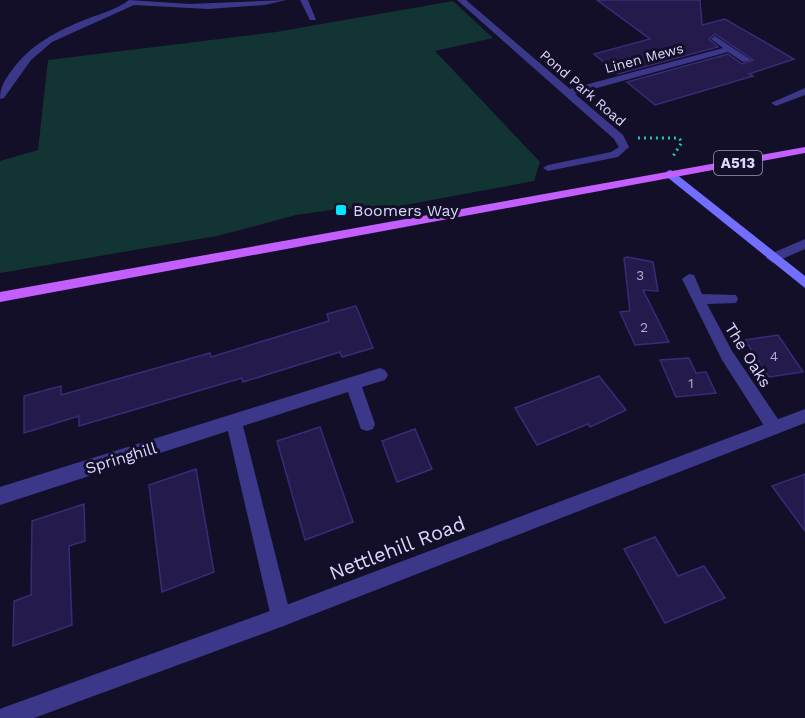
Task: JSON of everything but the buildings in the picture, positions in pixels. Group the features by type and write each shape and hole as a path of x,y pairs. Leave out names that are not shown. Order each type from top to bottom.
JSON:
{"main road":[{"name":"A513","path":"0,297 805,150"},
{"path":"677,173 773,258 805,283"}],"street":[{"path":"0,96 16,68 36,48 59,32 134,1 172,8 228,6 283,0"},
{"path":"304,0 312,18"},
{"name":"Pond Park Road","path":"461,0 619,137 624,147"},
{"path":"715,39 746,60"},
{"name":"Linen Mews","path":"566,93 730,49"},
{"path":"776,102 805,91"},
{"path":"773,258 805,244"},
{"name":"The Oaks","path":"689,279 736,373 774,427"},
{"name":"The Oaks","path":"697,299 731,299"},
{"name":"Springhill","path":"4,494 380,375"},
{"path":"353,385 367,424"},
{"name":"Nettlehill Road","path":"5,718 281,617 805,416"},
{"path":"234,423 281,617"}],"lane":[{"name":"Pond Park Road","path":"548,168 614,155 624,147"}],"path":[{"path":"619,137 678,138 682,142 671,158 677,173"}],"green space":[{"path":"453,1 493,38 435,51 540,162 534,181 389,208 338,209 296,215 217,236 0,273 0,161 38,150 48,60 276,32"}],"place":[{"name":"Boomers Way","path":"341,210"}]}
